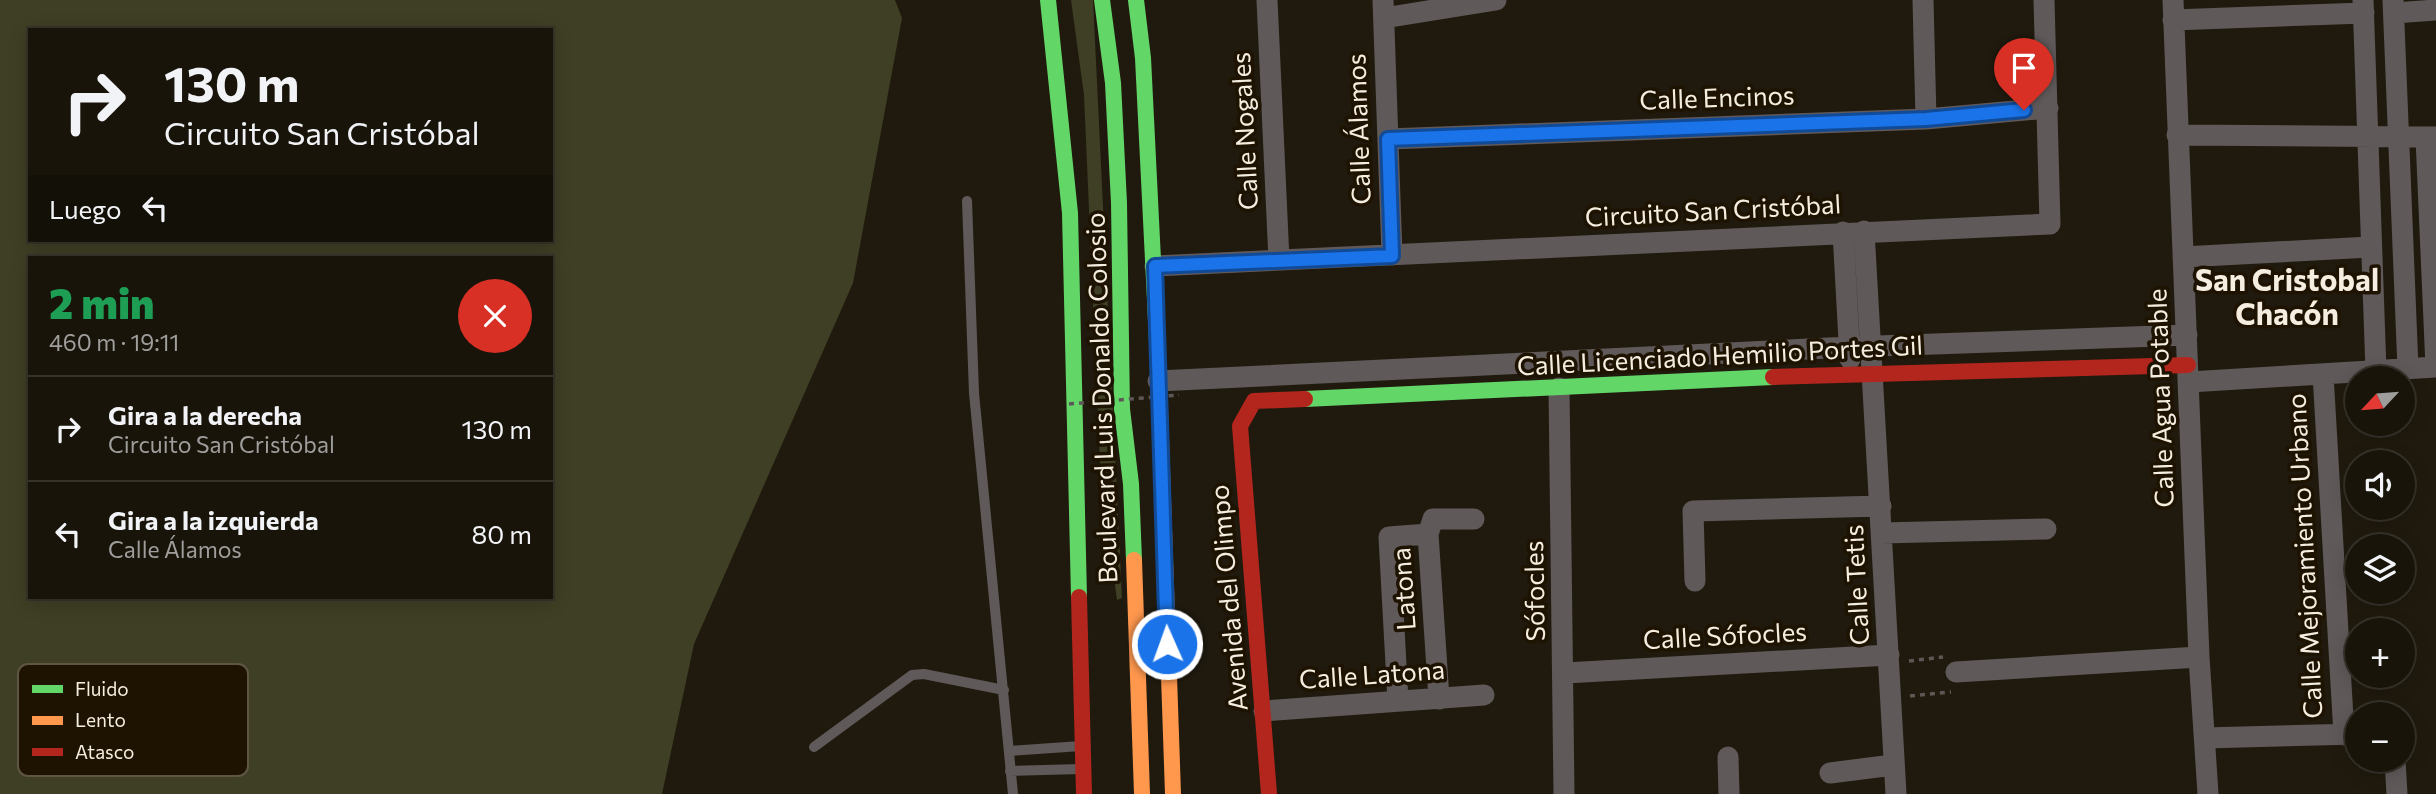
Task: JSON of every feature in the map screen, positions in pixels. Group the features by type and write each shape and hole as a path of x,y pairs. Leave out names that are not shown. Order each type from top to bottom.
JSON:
{"street":[{"name":"Boulevard Luis Donaldo Colosio","path":"1048,0 1070,213 1084,794"},
{"name":"Boulevard Luis Donaldo Colosio","path":"1102,0 1113,83 1119,203 1122,409 1131,484 1142,794"},
{"path":"1136,0 1143,58 1155,266 1172,794"},
{"name":"Calle Nogales","path":"1267,0 1279,260"},
{"path":"1383,9 1496,0"},
{"path":"1923,0 1926,119"},
{"name":"Circuito San Cristóbal","path":"1155,266 2050,223 2044,0"},
{"path":"2173,10 2363,6 2376,366"},
{"path":"2408,366 2393,6 2436,10"},
{"name":"Calle Álamos","path":"1383,9 1392,256"},
{"name":"Calle Agua Potable","path":"2173,10 2207,794"},
{"name":"Calle Encinos","path":"1388,139 1926,119 2048,108"},
{"path":"2177,135 2431,137 2436,367 2415,368"},
{"path":"1851,373 1849,347 1854,232"},
{"name":"Calle Tetis","path":"1854,232 1872,346 1896,794"},
{"path":"2183,257 2370,247"},
{"path":"1158,381 1849,347 2187,335"},
{"name":"Calle Licenciado Hemilio Portes Gil","path":"1254,401 1851,373 2189,373"},
{"path":"2189,373 2345,373"},
{"name":"Calle Mejoramiento Urbano","path":"2323,374 2348,702"},
{"name":"Sófocles","path":"1559,388 1565,673 1564,794"},
{"name":"Avenida del Olimpo","path":"1254,401 1240,426 1269,794"},
{"path":"1695,581 1693,511 1881,506"},
{"path":"1398,701 1389,537 1474,519"},
{"name":"Latona","path":"1430,527 1439,699"},
{"path":"1882,533 2046,529"},
{"path":"1956,672 2199,657"},
{"name":"Calle Sófocles","path":"1565,673 1889,659"},
{"name":"Calle Latona","path":"1264,711 1484,695"},
{"path":"2205,738 2345,735"},
{"path":"1728,757 1729,794"},
{"path":"1830,773 1893,765"},
{"path":"2396,772 2397,794"}],"lane":[{"path":"967,201 974,393 1013,794"},
{"path":"814,747 912,676 924,674 1004,690"},
{"path":"1009,751 1084,746"},
{"path":"1010,771 1084,769"}],"path":[{"path":"1069,404 1179,395"},
{"path":"1889,659 1956,656 1956,691 1891,698"}],"green space":[{"path":"0,0 895,0 902,18 853,283 694,644 662,794 0,794"},
{"path":"1071,0 1093,0 1122,598 1117,600 1101,484 1084,95"}],"traffic: fast":[{"path":"1048,0 1070,213 1079,597"},
{"path":"1102,0 1113,83 1119,203 1122,409 1131,484 1134,560"},
{"path":"1136,0 1143,58 1159,381"},
{"path":"1305,399 1773,377"}],"traffic: slow":[{"path":"1159,381 1173,794"},
{"path":"1134,560 1142,794"}],"traffic: jam":[{"path":"1773,377 2188,365"},
{"path":"1269,794 1240,426 1254,401 1305,399"},
{"path":"1079,597 1084,794"}],"district":[{"name":"San Cristobal Chacón","path":"2287,298"}],"route":[{"path":"1167,644 1155,266 1392,256 1388,139 1926,119 2024,110"}]}
